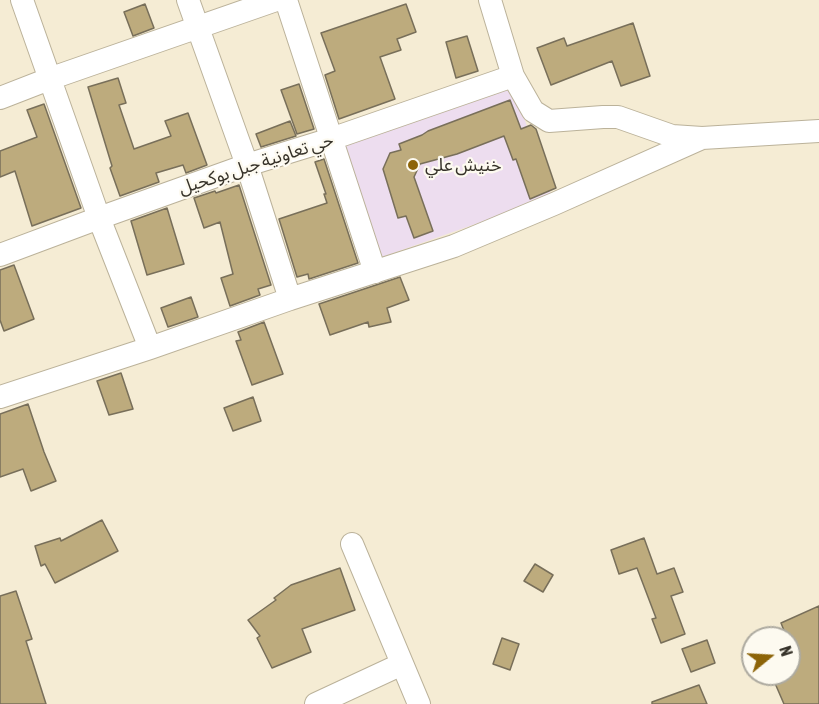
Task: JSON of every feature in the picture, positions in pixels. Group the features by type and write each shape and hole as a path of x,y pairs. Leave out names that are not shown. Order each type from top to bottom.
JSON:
{"street":[{"path":"22,0 99,218 150,348"},
{"path":"188,0 247,165 290,299"},
{"path":"0,98 276,0"},
{"path":"286,0 375,272"},
{"path":"490,0 513,76 533,111 549,120 618,117 672,136 702,138 819,131"},
{"name":"حي تعاونية جبل بوكحيل","path":"0,255 247,165 331,139 513,76"},
{"path":"1,393 150,348 290,299 454,246 702,138"},
{"path":"352,544 419,704"},
{"path":"316,704 402,664"}],"shaded area":[{"path":"511,81 552,197 382,257 342,141"}],"building":[{"path":"145,4 154,28 133,36 124,12"},
{"path":"406,4 416,32 397,39 401,50 380,57 395,99 339,119 325,75 335,71 321,33"},
{"path":"633,23 650,76 621,86 612,61 551,85 537,48 564,38 567,46"},
{"path":"467,36 478,71 456,78 446,42"},
{"path":"118,78 126,103 119,105 134,149 171,136 165,121 188,113 207,165 186,173 183,165 156,173 159,182 120,196 88,87"},
{"path":"299,84 314,129 297,134 281,90"},
{"path":"510,100 521,129 531,125 536,129 556,188 530,199 516,159 513,160 504,136 457,154 420,164 414,177 433,231 414,238 406,216 398,218 383,169 390,153 401,150 399,144 428,131"},
{"path":"44,104 81,208 32,226 15,171 0,177 0,151 37,137 27,110"},
{"path":"290,121 296,136 261,147 256,134"},
{"path":"324,159 358,263 309,279 308,274 297,277 279,219 327,203 315,162"},
{"path":"239,185 271,285 258,289 260,295 230,306 221,278 233,274 220,222 204,228 194,198"},
{"path":"167,208 184,264 147,275 131,221"},
{"path":"14,265 34,319 4,331 0,320 0,270"},
{"path":"400,277 409,300 387,308 391,322 369,327 368,322 330,335 319,304"},
{"path":"191,297 198,317 168,327 161,308"},
{"path":"264,322 283,374 252,385 236,341 241,340 238,332"},
{"path":"121,373 133,409 109,415 97,381"},
{"path":"253,397 261,421 233,431 224,408"},
{"path":"28,404 56,481 31,491 23,469 0,477 0,414"},
{"path":"102,520 118,551 55,583 45,564 41,566 35,546 60,538 61,541"},
{"path":"644,538 657,574 674,568 683,592 671,596 685,634 661,643 652,619 656,618 637,568 619,574 611,550"},
{"path":"535,564 553,575 543,592 524,581"},
{"path":"340,568 355,610 302,629 311,652 272,668 257,638 260,636 248,620 276,600 274,598 291,585"},
{"path":"16,591 32,639 26,641 46,704 0,704 0,596"},
{"path":"819,606 819,704 784,704 776,686 801,686 801,626 782,626 781,623"},
{"path":"502,638 519,644 510,670 493,664"},
{"path":"707,640 715,663 691,672 682,649"},
{"path":"699,685 707,704 652,704 652,702"}],"place":[{"name":"خنيش علي","path":"413,165"}]}
